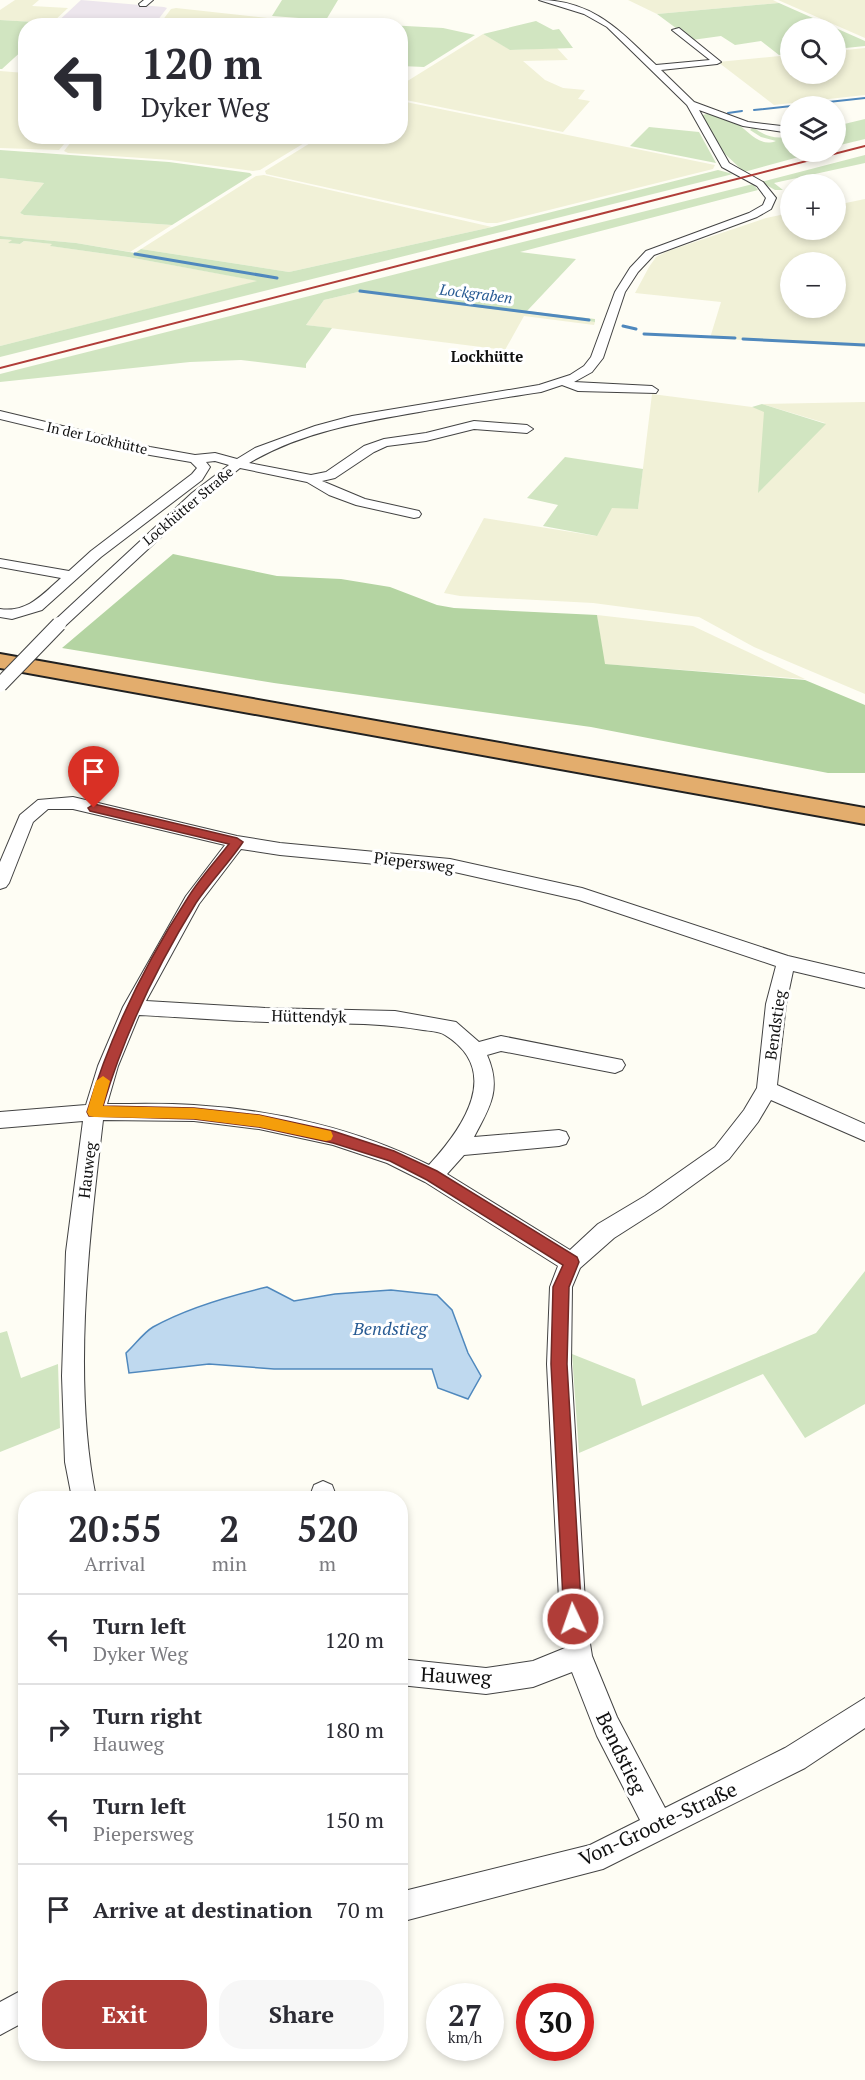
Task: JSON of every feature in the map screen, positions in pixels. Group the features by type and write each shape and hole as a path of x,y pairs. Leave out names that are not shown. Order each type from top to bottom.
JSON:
{"highway":[{"path":"0,646 156,676 865,800"},
{"path":"0,661 865,816"}],"street":[{"path":"543,0 597,16 610,25 691,104 746,124 780,129"},
{"path":"653,68 717,62 676,30"},
{"name":"Lockhütter Straße","path":"0,685 59,624 197,496 238,464 278,444 356,419 463,402 564,382 588,369 597,358 612,308 620,292 634,270 653,251 753,215 766,207 771,198 760,184 725,165 691,104"},
{"name":"Lockhütter Straße","path":"564,382 578,387 652,390"},
{"name":"In der Lockhütte","path":"0,415 74,434 195,459 215,457 311,479"},
{"path":"311,479 330,475 369,449 384,443 426,437 474,425 527,429"},
{"path":"0,613 12,615 31,611 104,548 197,477 204,467 195,459"},
{"path":"311,479 342,495 414,514"},
{"path":"0,563 72,576"},
{"name":"Piepersweg","path":"0,883 26,819 44,804 73,804 237,842 280,849 450,865 582,894 786,962 865,981"},
{"name":"Hauweg","path":"83,1491 77,1462 74,1376 77,1252 94,1112 108,1066 133,1007 192,900 237,842"},
{"name":"Bendstieg","path":"658,1827 607,1726 579,1656 573,1619 559,1364 561,1287 571,1262 606,1231 653,1202 722,1153 751,1116 767,1089 776,1004 786,962"},
{"name":"Hüttendyk","path":"133,1007 265,1015 395,1018 448,1028 476,1051"},
{"path":"432,1176 458,1147 482,1102 484,1072 476,1051 501,1043 615,1065"},
{"path":"767,1089 865,1133"},
{"path":"0,1120 94,1112 194,1113 259,1121 343,1140 394,1156 432,1176 571,1262"},
{"path":"458,1147 559,1138"},
{"name":"Hauweg","path":"408,1673 486,1681 533,1674 579,1656"},
{"name":"Von-Groote-Straße","path":"408,1904 593,1858 795,1758 865,1712"},
{"path":"0,2020 18,2008"}],"shaded area":[{"path":"81,0 167,8 159,18 62,18"}],"green space":[{"path":"15,0 39,0 32,6 68,8 57,18 18,18 18,21 0,20 0,10"},
{"path":"282,0 338,0 327,18 272,16"},
{"path":"628,0 773,0 779,3 657,14"},
{"path":"778,0 865,0 865,38 846,30 846,18 819,18"},
{"path":"779,3 813,18 780,18 779,55 761,41 735,45 721,36 692,40 657,14"},
{"path":"176,8 268,18 164,18 171,9"},
{"path":"0,20 18,21 18,54 0,69"},
{"path":"536,21 553,30 559,29 573,48 510,50 483,34"},
{"path":"408,26 443,28 475,35 424,67 408,66"},
{"path":"846,32 865,41 865,46 846,48"},
{"path":"483,34 511,50 557,48 568,60 523,61 545,80 563,88 585,90 578,99 590,101 563,132 408,100 408,81"},
{"path":"865,48 865,95 846,97 780,96 780,104 774,105 718,62 780,56 780,84 846,84 846,50"},
{"path":"0,71 18,72 18,144 64,144 59,150 0,148"},
{"path":"408,102 715,165 713,169 497,223 487,223 266,174 265,171 309,144 408,144"},
{"path":"702,115 721,117 734,122 764,142 776,141 761,137 750,130 753,127 761,133 780,138 780,162 744,172 724,153"},
{"path":"865,119 865,139 846,144 846,124"},
{"path":"649,127 699,132 716,163 630,146"},
{"path":"70,144 303,144 260,170 253,171 171,160 64,151"},
{"path":"0,150 169,162 252,175 172,225 24,215 20,213 44,183 0,178"},
{"path":"865,155 865,163 815,174 792,174 846,162 846,160"},
{"path":"718,170 733,174 0,357 0,346 257,281 128,257 50,246 52,244 24,241 20,244 8,243 12,240 0,239 0,236 76,243 135,253 141,249 289,272 492,227"},
{"path":"264,175 492,227 289,272 141,249 256,176"},
{"path":"780,177 780,182 774,183 780,190 775,190 761,182"},
{"path":"0,178 44,183 20,213 24,215 172,225 130,252 76,243 0,236"},
{"path":"753,184 758,190 520,252 576,259 527,311 595,319 595,322 358,292 324,300 306,325 332,328 306,364 306,368 241,360 190,362 0,382 0,374"},
{"path":"865,199 865,347 710,338 721,302 635,293 656,257 780,215 780,240 846,240 846,203"},
{"path":"0,239 13,240 9,243 20,244 24,241 53,244 51,246 128,257 259,281 0,346"},
{"path":"358,292 595,322 594,325 524,316 505,350 306,325 324,300"},
{"path":"652,394 752,407 765,411 759,492 825,423 762,404 865,402 865,694 754,647 699,617 593,603 460,596 444,593 484,518 596,536 612,507 638,509"},
{"path":"762,404 826,424 758,493 764,412 752,407"},
{"path":"565,457 643,469 638,509 612,508 597,536 543,526 558,505 527,498"},
{"path":"173,554 277,576 341,579 390,587 437,605 454,608 597,615 605,664 805,680 865,705 865,773 828,773 591,727 274,683 62,648"},
{"path":"597,615 693,626 805,679 604,664"},
{"path":"865,1271 865,1404 805,1438 763,1374 579,1453 572,1354 635,1379 642,1406 816,1333"},
{"path":"7,1331 21,1378 58,1364 60,1428 0,1452 0,1333"}],"water":[{"name":"Bendstieg","path":"267,1287 294,1301 335,1294 391,1290 437,1295 452,1310 468,1353 481,1376 468,1399 438,1388 432,1369 274,1369 209,1364 129,1373 126,1353 153,1327 208,1303"}],"waterway":[{"path":"754,110 865,98"},
{"path":"728,113 742,111"},
{"name":"Lockgraben","path":"135,254 277,278"},
{"name":"Lockgraben","path":"360,291 589,320"},
{"name":"Lockgraben","path":"623,326 636,329"},
{"name":"Lockgraben","path":"644,334 735,338"},
{"name":"Lockgraben","path":"743,339 865,345"}],"railway":[{"path":"0,368 865,146"}],"slow traffic":[{"path":"103,1081 94,1112 194,1113 259,1121 326,1136"}],"district":[{"name":"Lockhütte","path":"487,357"}],"route":[{"path":"94,808 237,842 192,900 133,1007 108,1066 94,1112 194,1113 259,1121 333,1137 394,1156 432,1176 571,1262 561,1287 559,1364 573,1619"}]}
